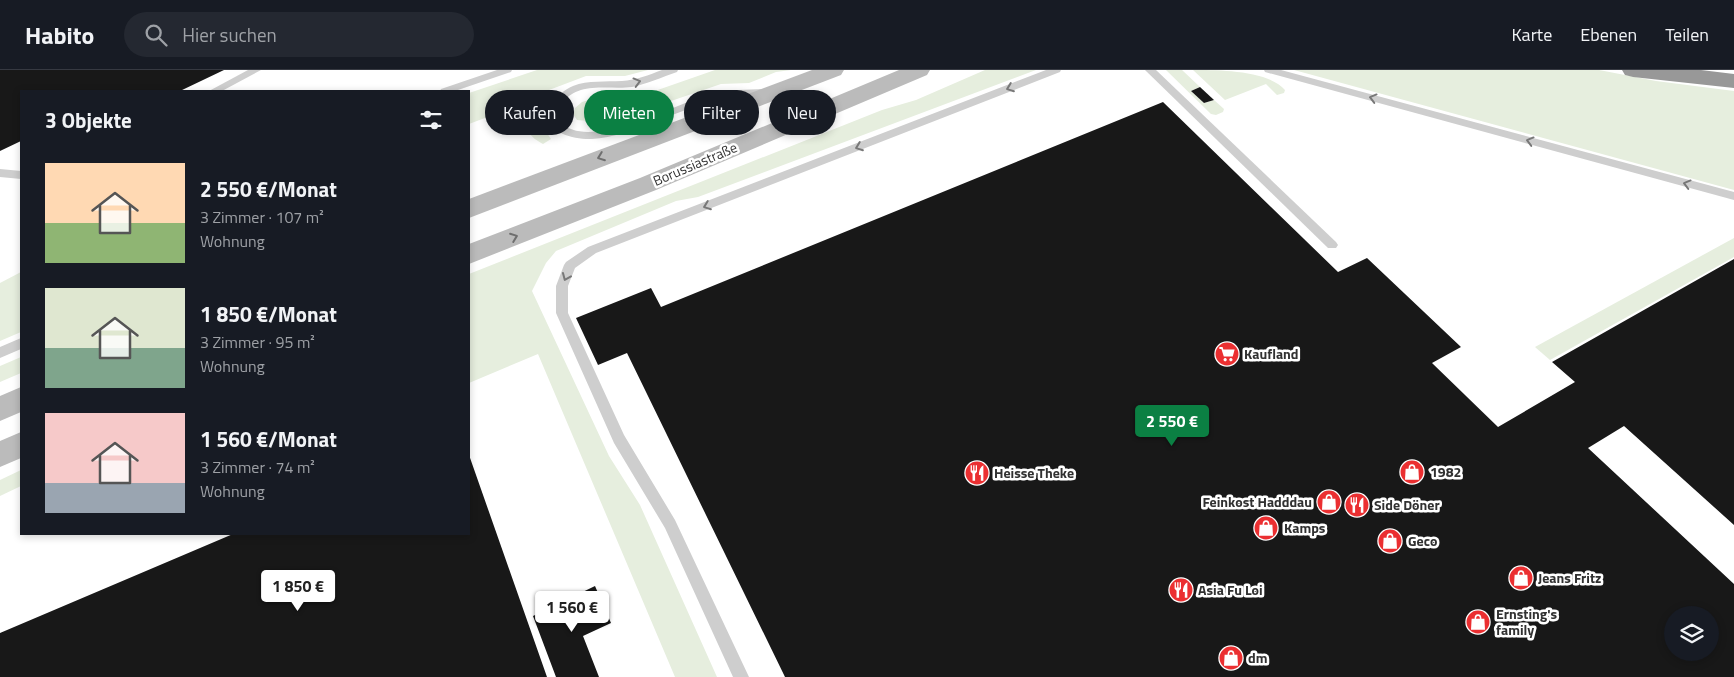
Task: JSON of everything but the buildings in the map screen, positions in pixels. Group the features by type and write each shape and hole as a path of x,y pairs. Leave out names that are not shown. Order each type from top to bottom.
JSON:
{"highway":[{"path":"1633,70 1734,81"},
{"path":"1708,70 1734,72"}],"main road":[{"path":"782,90 833,70"},
{"name":"Borussiastraße","path":"470,254 648,184 919,70"},
{"path":"470,209 769,95"},
{"path":"0,409 20,399"},
{"path":"0,454 20,445"}],"lane":[{"path":"216,90 256,70"},
{"path":"448,90 507,70"},
{"path":"673,70 622,85 582,86 563,96 554,111 553,119 558,127 574,135 602,135 712,97 769,91"},
{"path":"742,677 670,524 619,439 562,313 562,286 570,265 592,250 1056,70"},
{"path":"1150,70 1332,245"},
{"path":"1269,70 1734,196"},
{"path":"0,173 20,175"},
{"path":"0,353 20,343"}],"green space":[{"path":"537,70 648,70 625,76 586,76 549,90 485,90 485,118 470,124 470,93"},
{"path":"715,70 791,70 776,72 749,83 721,84 703,90 684,90 684,97 674,100 674,90 658,90"},
{"path":"985,70 1036,70 698,197 676,201 556,251 546,263 532,291 609,456 640,505 717,677 675,677 538,354 470,383 470,274 819,135 836,135 836,128 882,110 916,100"},
{"path":"1166,70 1182,70 1200,87 1191,91 1204,103 1214,100 1224,109 1223,112 1216,115 1211,114"},
{"path":"1193,70 1242,72 1267,78 1285,90 1284,93 1277,95 1266,84 1225,100"},
{"path":"1294,70 1599,70 1656,81 1734,91 1734,190"},
{"path":"584,101 584,121 577,120 574,111"},
{"path":"531,135 548,135 551,139 543,144"},
{"path":"1734,238 1734,257 1550,360 1535,347"},
{"path":"20,273 20,332 0,341 0,283"},
{"path":"20,357 20,373 0,382 0,366"},
{"path":"20,470 20,486 0,496 0,480"}],"place":[{"name":"Kaufland","path":"1227,354"},
{"name":"1982","path":"1412,472"},
{"name":"Heisse Theke","path":"977,473"},
{"name":"Feinkost Hadddau","path":"1329,502"},
{"name":"Side Döner","path":"1357,505"},
{"name":"Kamps","path":"1266,528"},
{"name":"Geco","path":"1390,541"},
{"name":"Jeans Fritz","path":"1521,578"},
{"name":"Asia Fu Loi","path":"1181,590"},
{"name":"Ernsting's family","path":"1478,622"},
{"name":"dm","path":"1231,658"}]}
